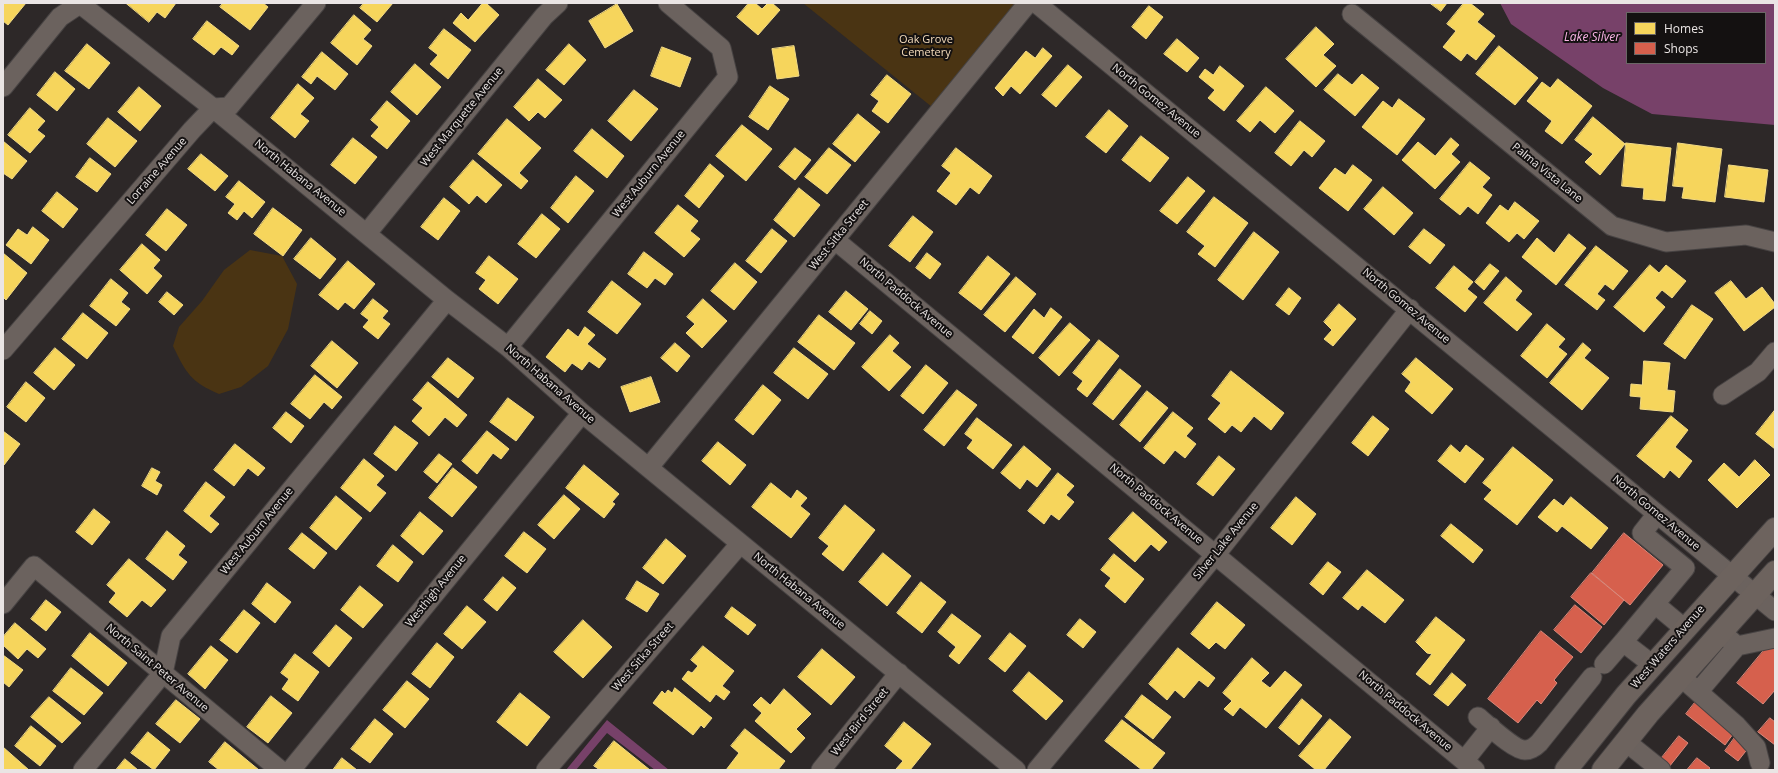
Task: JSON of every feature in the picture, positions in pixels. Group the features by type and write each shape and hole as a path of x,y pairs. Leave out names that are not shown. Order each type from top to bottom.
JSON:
{"main road":[{"name":"West Waters Avenue","path":"1566,770 1653,665 1731,576 1775,529"},
{"path":"1603,770 1681,677 1775,572"}],"street":[{"path":"3,87 60,17 80,3"},
{"name":"North Habana Avenue","path":"80,3 214,108 447,300 508,347 582,412 740,544 1016,770"},
{"path":"214,108 229,107 316,3"},
{"name":"West Marquette Avenue","path":"367,233 544,16 558,3"},
{"name":"West Auburn Avenue","path":"508,347 728,78 721,48 668,3"},
{"name":"West Sitka Street","path":"649,467 1028,3"},
{"name":"North Gomez Avenue","path":"1036,3 1410,309 1775,611"},
{"name":"Palma Vista Lane","path":"1352,14 1612,226 1666,242 1746,236 1775,242"},
{"name":"Lorraine Avenue","path":"3,350 192,130 214,108"},
{"name":"North Paddock Avenue","path":"835,240 1470,765"},
{"name":"West Auburn Avenue","path":"83,770 163,673 171,636 447,300"},
{"name":"Silver Lake Avenue","path":"1037,770 1216,554 1410,309"},
{"path":"1723,395 1758,372 1775,352"},
{"name":"Westhigh Avenue","path":"291,770 582,412"},
{"path":"1470,765 1485,722 1516,747 1524,750 1533,748 1539,743 1685,568 1642,533 1657,514"},
{"name":"West Sitka Street","path":"546,770 740,544"},
{"name":"North Saint Peter Avenue","path":"3,604 34,566 280,770"},
{"path":"1655,604 1685,629"},
{"path":"1721,632 1737,646"},
{"path":"1698,692 1737,646 1775,638"},
{"path":"1624,642 1653,665"},
{"name":"West Bird Street","path":"821,770 899,673"},
{"path":"1681,677 1737,726 1756,747 1760,763"},
{"path":"1626,742 1661,770"}],"green space":[{"name":"Oak Grove Cemetery","path":"803,3 1016,3 932,107"},
{"path":"250,250 282,256 297,284 288,329 268,366 241,387 219,394 210,390 190,376 173,346 179,327 202,301 224,270"}],"water":[{"name":"Lake Silver","path":"1500,3 1775,3 1775,125 1652,114 1603,88 1511,24"},
{"path":"607,720 669,770 655,770 607,733 576,770 566,770"}],"building: Homes":[{"path":"3,3 26,3 8,25 3,21"},
{"path":"126,3 176,3 165,18 157,12 149,22"},
{"path":"223,3 263,3 268,7 250,30 220,7"},
{"path":"364,3 393,3 377,22 360,8"},
{"path":"483,3 486,3 499,15 475,42 453,23 461,13 468,20"},
{"path":"749,3 755,3 762,9 768,3 772,3 780,10 758,35 737,17"},
{"path":"1430,3 1447,3 1441,11"},
{"path":"1464,3 1470,3 1484,14 1477,22 1495,36 1476,60 1467,53 1461,61 1443,47 1456,31 1447,24"},
{"path":"617,4 633,31 605,48 589,21"},
{"path":"1149,6 1163,17 1146,39 1132,27"},
{"path":"354,15 371,30 363,39 372,46 357,65 331,43"},
{"path":"207,21 239,46 232,55 221,47 214,55 193,39"},
{"path":"1316,27 1334,44 1323,55 1336,66 1316,87 1286,59"},
{"path":"444,29 471,50 448,79 430,64 438,55 429,48"},
{"path":"1177,39 1199,58 1187,72 1164,54"},
{"path":"87,44 110,63 89,89 65,71"},
{"path":"569,44 586,60 564,85 546,70"},
{"path":"794,46 799,76 777,79 772,49"},
{"path":"1499,46 1538,78 1515,105 1476,74"},
{"path":"662,47 691,58 680,87 651,76"},
{"path":"1043,48 1052,56 1020,94 1011,86 1003,96 995,88 1026,51 1035,58"},
{"path":"322,52 348,74 335,90 317,76 311,84 302,77"},
{"path":"415,64 441,87 417,115 391,92"},
{"path":"1068,65 1082,77 1056,107 1042,95"},
{"path":"1220,66 1244,86 1224,111 1208,98 1215,90 1199,77 1205,69 1213,75"},
{"path":"55,72 75,89 57,111 37,95"},
{"path":"1338,74 1352,85 1362,74 1379,88 1355,116 1324,90"},
{"path":"887,75 911,94 888,123 872,111 879,101 871,95"},
{"path":"538,79 562,100 545,118 538,112 529,121 514,107"},
{"path":"1558,79 1592,106 1562,144 1545,131 1552,121 1527,101 1542,82 1550,88"},
{"path":"298,84 314,98 300,114 309,121 295,138 271,118"},
{"path":"770,86 789,99 768,130 749,117"},
{"path":"139,87 161,106 140,131 118,112"},
{"path":"1266,87 1294,111 1275,133 1260,120 1250,132 1237,121"},
{"path":"634,90 658,109 631,141 608,121"},
{"path":"1399,99 1425,119 1397,155 1362,127 1383,101 1392,108"},
{"path":"387,101 410,121 387,149 371,136 379,127 371,120"},
{"path":"30,108 45,121 37,130 45,136 30,153 8,135"},
{"path":"1109,110 1128,126 1106,153 1086,137"},
{"path":"858,114 880,132 855,162 833,144"},
{"path":"1593,117 1625,144 1600,175 1585,162 1593,154 1575,140"},
{"path":"108,118 137,141 115,167 87,144"},
{"path":"507,119 541,148 519,173 528,181 521,189 478,154"},
{"path":"1300,121 1325,141 1312,157 1304,150 1291,166 1275,153"},
{"path":"742,125 772,149 746,181 716,156"},
{"path":"592,129 624,156 607,178 574,151"},
{"path":"1141,136 1169,158 1150,182 1122,160"},
{"path":"353,138 377,157 355,184 331,165"},
{"path":"1451,138 1459,145 1451,154 1460,162 1435,189 1402,160 1418,142 1435,156"},
{"path":"3,141 27,161 12,179 3,173"},
{"path":"1626,143 1671,148 1665,201 1643,199 1644,188 1622,186"},
{"path":"1678,143 1722,149 1715,202 1682,198 1684,187 1673,186"},
{"path":"795,148 811,160 795,180 779,167"},
{"path":"829,148 851,165 827,194 805,177"},
{"path":"956,148 992,176 979,194 970,187 956,205 937,191 951,173 942,166"},
{"path":"201,154 228,176 215,191 188,169"},
{"path":"90,158 111,174 97,192 76,177"},
{"path":"473,160 502,185 486,203 477,195 469,204 450,187"},
{"path":"1470,162 1490,178 1482,187 1492,195 1478,214 1468,206 1460,215 1440,199"},
{"path":"710,164 724,176 699,208 685,196"},
{"path":"1353,165 1372,180 1348,211 1319,188 1335,168 1345,175"},
{"path":"1729,165 1768,170 1764,202 1725,197"},
{"path":"576,176 594,191 568,223 551,208"},
{"path":"1188,177 1205,191 1177,224 1160,211"},
{"path":"239,181 265,202 252,218 244,211 237,220 228,213 235,204 226,197"},
{"path":"1383,187 1413,213 1394,235 1364,209"},
{"path":"799,188 820,205 794,237 774,220"},
{"path":"57,192 78,209 63,228 42,211"},
{"path":"1214,197 1248,223 1215,267 1198,254 1205,246 1187,232"},
{"path":"444,198 460,211 438,240 421,227"},
{"path":"1515,202 1539,221 1524,239 1517,233 1509,242 1486,223 1500,205 1508,211"},
{"path":"678,205 698,221 690,231 700,239 684,257 655,233"},
{"path":"273,208 302,230 283,256 254,234"},
{"path":"167,209 187,225 166,251 146,235"},
{"path":"542,214 560,229 536,258 518,244"},
{"path":"913,216 933,232 910,262 889,246"},
{"path":"33,227 49,240 31,264 6,245 18,229 27,235"},
{"path":"772,229 787,241 761,273 746,261"},
{"path":"1424,229 1445,245 1430,264 1409,247"},
{"path":"1254,232 1279,252 1243,300 1218,280"},
{"path":"1569,234 1586,248 1556,285 1522,257 1537,238 1554,253"},
{"path":"311,238 336,259 320,279 294,259"},
{"path":"142,244 160,260 153,268 162,276 147,294 120,270"},
{"path":"1596,246 1628,271 1613,290 1605,284 1597,294 1605,300 1597,310 1565,285"},
{"path":"644,252 673,274 665,285 655,278 647,288 628,274"},
{"path":"3,253 27,273 6,300 3,297"},
{"path":"927,253 941,264 930,279 916,268"},
{"path":"489,256 518,279 498,304 479,289 486,280 476,273"},
{"path":"988,256 1010,274 981,310 959,293"},
{"path":"348,261 375,284 354,309 345,302 338,310 319,295"},
{"path":"735,263 757,282 734,310 711,291"},
{"path":"1490,264 1499,271 1484,290 1475,282"},
{"path":"1650,265 1659,273 1666,265 1686,281 1672,298 1662,290 1655,298 1665,307 1644,332 1614,307"},
{"path":"1454,266 1473,282 1467,289 1477,297 1465,312 1436,288"},
{"path":"1016,277 1036,294 1005,332 984,315"},
{"path":"1506,277 1522,291 1515,300 1532,314 1517,331 1484,303"},
{"path":"111,279 128,293 121,302 130,309 116,326 90,306"},
{"path":"612,281 641,304 617,334 588,312"},
{"path":"1731,281 1746,299 1762,287 1775,304 1775,307 1744,331 1715,293"},
{"path":"1289,288 1301,298 1289,315 1276,305"},
{"path":"846,291 868,309 851,330 829,312"},
{"path":"167,292 183,305 174,315 159,302"},
{"path":"373,299 388,311 382,318 390,324 378,339 363,327 369,320 361,314"},
{"path":"703,299 727,321 702,348 686,333 695,324 687,317"},
{"path":"1339,304 1356,319 1333,346 1324,339 1332,330 1324,322"},
{"path":"1692,305 1713,319 1685,359 1664,344"},
{"path":"1051,308 1062,317 1033,354 1012,337 1034,309 1044,318"},
{"path":"870,311 882,321 872,334 860,324"},
{"path":"83,313 108,333 87,359 62,339"},
{"path":"819,315 855,343 834,370 798,342"},
{"path":"1070,323 1090,340 1059,376 1039,358"},
{"path":"1547,324 1565,339 1558,347 1567,354 1547,378 1521,356"},
{"path":"585,327 595,335 587,344 606,359 599,368 589,361 582,370 572,363 565,372 546,357 568,329 578,337"},
{"path":"890,335 899,343 892,351 911,367 889,391 862,367"},
{"path":"1099,340 1119,356 1087,397 1077,389 1083,381 1073,373"},
{"path":"332,341 358,363 337,388 311,366"},
{"path":"675,343 690,356 677,372 661,358"},
{"path":"1583,343 1591,350 1584,358 1609,378 1582,410 1550,383"},
{"path":"55,348 75,365 54,390 34,373"},
{"path":"794,348 828,374 808,399 774,373"},
{"path":"448,358 474,378 458,398 432,377"},
{"path":"1416,358 1453,389 1432,414 1405,391 1411,382 1402,374"},
{"path":"1644,361 1670,363 1667,390 1675,391 1673,412 1640,409 1641,397 1630,396 1631,384 1642,385"},
{"path":"926,365 948,383 923,414 901,396"},
{"path":"1120,369 1141,386 1113,420 1093,404"},
{"path":"1231,371 1284,413 1271,430 1254,416 1241,432 1232,425 1225,433 1208,419 1221,403 1212,396"},
{"path":"315,375 342,397 332,409 324,402 310,419 291,404"},
{"path":"651,377 660,402 630,412 621,387"},
{"path":"26,382 45,398 26,422 7,407"},
{"path":"428,382 467,415 457,427 445,417 429,436 412,421 423,408 413,400"},
{"path":"763,385 781,400 753,435 735,420"},
{"path":"957,390 977,405 944,446 924,430"},
{"path":"1147,391 1168,408 1140,442 1120,425"},
{"path":"508,398 534,417 516,441 490,422"},
{"path":"1775,410 1775,449 1756,434"},
{"path":"286,412 304,426 291,443 273,428"},
{"path":"1173,412 1193,428 1186,436 1196,444 1185,458 1175,450 1164,464 1144,448"},
{"path":"1373,416 1389,429 1368,456 1352,443"},
{"path":"1671,416 1688,430 1675,447 1692,461 1679,478 1670,470 1664,478 1637,456"},
{"path":"977,418 1012,445 993,469 967,448 973,440 965,434"},
{"path":"395,426 418,443 396,471 374,454"},
{"path":"3,431 20,444 4,465 3,465"},
{"path":"487,431 509,449 501,459 493,453 477,474 462,461"},
{"path":"718,442 746,465 730,485 702,461"},
{"path":"235,444 265,468 258,476 248,468 234,486 214,470"},
{"path":"1451,445 1460,453 1466,445 1484,459 1465,483 1438,461"},
{"path":"1024,446 1051,469 1037,487 1027,479 1020,489 1001,473"},
{"path":"1513,447 1553,480 1517,525 1484,499 1492,490 1483,483"},
{"path":"439,454 452,464 437,483 424,472"},
{"path":"1219,456 1235,469 1213,496 1197,484"},
{"path":"364,459 384,476 376,485 386,493 370,512 341,488"},
{"path":"1755,460 1770,475 1737,508 1708,480 1724,463 1739,477"},
{"path":"584,465 619,494 612,502 615,504 604,518 566,488"},
{"path":"152,468 160,472 155,481 162,485 157,495 142,486"},
{"path":"453,468 477,487 452,517 429,498"},
{"path":"1058,473 1074,486 1066,495 1074,502 1059,520 1051,514 1044,524 1028,511"},
{"path":"206,482 225,497 209,516 219,524 211,533 184,511"},
{"path":"771,483 791,499 797,490 807,498 800,506 810,514 791,538 752,507"},
{"path":"564,495 580,509 554,539 538,525"},
{"path":"336,496 362,518 336,550 310,528"},
{"path":"1296,497 1316,514 1292,545 1271,528"},
{"path":"1571,497 1608,528 1591,549 1562,526 1557,532 1538,517 1554,499 1563,506"},
{"path":"845,505 875,530 843,571 822,554 829,546 819,538"},
{"path":"94,509 110,522 92,545 76,532"},
{"path":"420,512 443,531 423,555 401,536"},
{"path":"1133,512 1167,542 1159,551 1151,544 1135,562 1109,539"},
{"path":"1451,524 1483,550 1473,563 1441,536"},
{"path":"167,531 185,546 178,555 187,562 173,580 146,559"},
{"path":"524,532 546,549 527,573 505,556"},
{"path":"302,533 327,553 314,569 289,549"},
{"path":"666,539 686,556 663,584 643,568"},
{"path":"393,545 413,562 398,582 377,566"},
{"path":"883,553 911,576 887,606 859,582"},
{"path":"1114,554 1144,579 1125,603 1105,586 1111,578 1101,570"},
{"path":"129,559 166,590 151,607 142,600 127,617 109,602 116,593 107,585"},
{"path":"1328,562 1341,572 1323,595 1310,584"},
{"path":"1367,570 1404,600 1385,623 1362,605 1358,610 1343,598"},
{"path":"503,577 516,588 497,611 484,600"},
{"path":"637,581 659,594 647,612 626,599"},
{"path":"921,582 946,602 922,633 897,613"},
{"path":"267,583 291,602 275,623 252,604"},
{"path":"360,586 383,605 363,628 341,610"},
{"path":"46,600 61,612 46,631 31,619"},
{"path":"1217,602 1245,625 1225,649 1216,642 1209,649 1191,634"},
{"path":"467,606 486,622 462,649 444,634"},
{"path":"732,607 756,625 748,635 725,617"},
{"path":"244,610 260,623 237,653 220,640"},
{"path":"952,614 981,636 959,664 949,656 956,647 938,632"},
{"path":"1436,617 1465,640 1430,685 1416,674 1432,654 1427,653 1416,642"},
{"path":"1080,619 1096,632 1083,648 1067,635"},
{"path":"583,620 612,647 583,678 554,652"},
{"path":"15,623 46,649 38,658 27,649 18,659 3,645 3,637"},
{"path":"336,625 352,638 329,667 313,653"},
{"path":"90,633 127,663 108,686 72,656"},
{"path":"1010,633 1026,646 1005,672 989,659"},
{"path":"437,643 454,657 430,688 412,674"},
{"path":"211,646 228,660 205,689 188,674"},
{"path":"703,646 734,671 722,686 730,692 724,700 716,694 710,702 682,679 688,671 692,673 698,666 691,660"},
{"path":"1178,648 1215,678 1208,687 1199,680 1184,698 1175,690 1167,700 1149,684"},
{"path":"822,649 855,677 831,705 798,677"},
{"path":"295,654 319,672 298,701 282,689 289,679 281,673"},
{"path":"3,655 23,670 9,687 3,682"},
{"path":"1252,658 1269,673 1261,681 1270,688 1285,671 1302,685 1266,728 1240,707 1233,716 1224,709 1232,701 1223,693"},
{"path":"71,668 103,693 84,715 53,691"},
{"path":"1029,672 1063,701 1046,720 1013,691"},
{"path":"1452,673 1466,685 1448,706 1434,695"},
{"path":"407,681 429,699 405,728 383,710"},
{"path":"675,688 712,718 704,728 701,725 693,735 653,703 662,691 665,694 668,690 672,693"},
{"path":"784,689 811,714 796,729 805,738 791,753 755,721 762,713 753,705 761,697 770,705"},
{"path":"520,693 550,717 527,746 497,722"},
{"path":"1142,695 1171,717 1153,739 1125,717"},
{"path":"271,696 292,713 268,743 247,727"},
{"path":"49,697 81,723 62,743 31,717"},
{"path":"1302,699 1322,716 1299,745 1279,728"},
{"path":"176,700 200,719 180,743 156,724"},
{"path":"375,719 393,734 370,763 351,749"},
{"path":"1330,719 1351,737 1324,770 1316,770 1299,756"},
{"path":"1122,720 1165,753 1151,770 1142,770 1105,741"},
{"path":"904,722 931,744 910,770 896,769 903,761 885,746"},
{"path":"31,726 56,746 40,766 15,746"},
{"path":"745,729 785,761 778,770 726,770 739,753 731,746"},
{"path":"148,732 170,750 154,770 131,753"},
{"path":"614,741 650,770 600,770 594,766"},
{"path":"225,742 259,770 219,770 209,762"},
{"path":"3,747 29,770 3,770"},
{"path":"342,758 357,770 333,770"},
{"path":"125,759 138,770 116,770"}],"building: Shops":[{"path":"1624,533 1663,565 1630,605 1592,573"},
{"path":"1591,573 1624,600 1604,625 1571,597"},
{"path":"1575,605 1602,627 1581,653 1554,630"},
{"path":"1541,631 1573,657 1554,680 1557,683 1541,704 1537,700 1518,723 1488,699"},
{"path":"1770,643 1775,647 1775,690 1763,704 1737,683"},
{"path":"1697,700 1736,730 1725,745 1686,714"},
{"path":"1770,718 1775,722 1775,745 1758,732"},
{"path":"1679,736 1688,743 1669,767 1660,760"},
{"path":"1736,736 1749,747 1738,761 1725,751"},
{"path":"1697,758 1710,768 1708,770 1687,770"}]}
